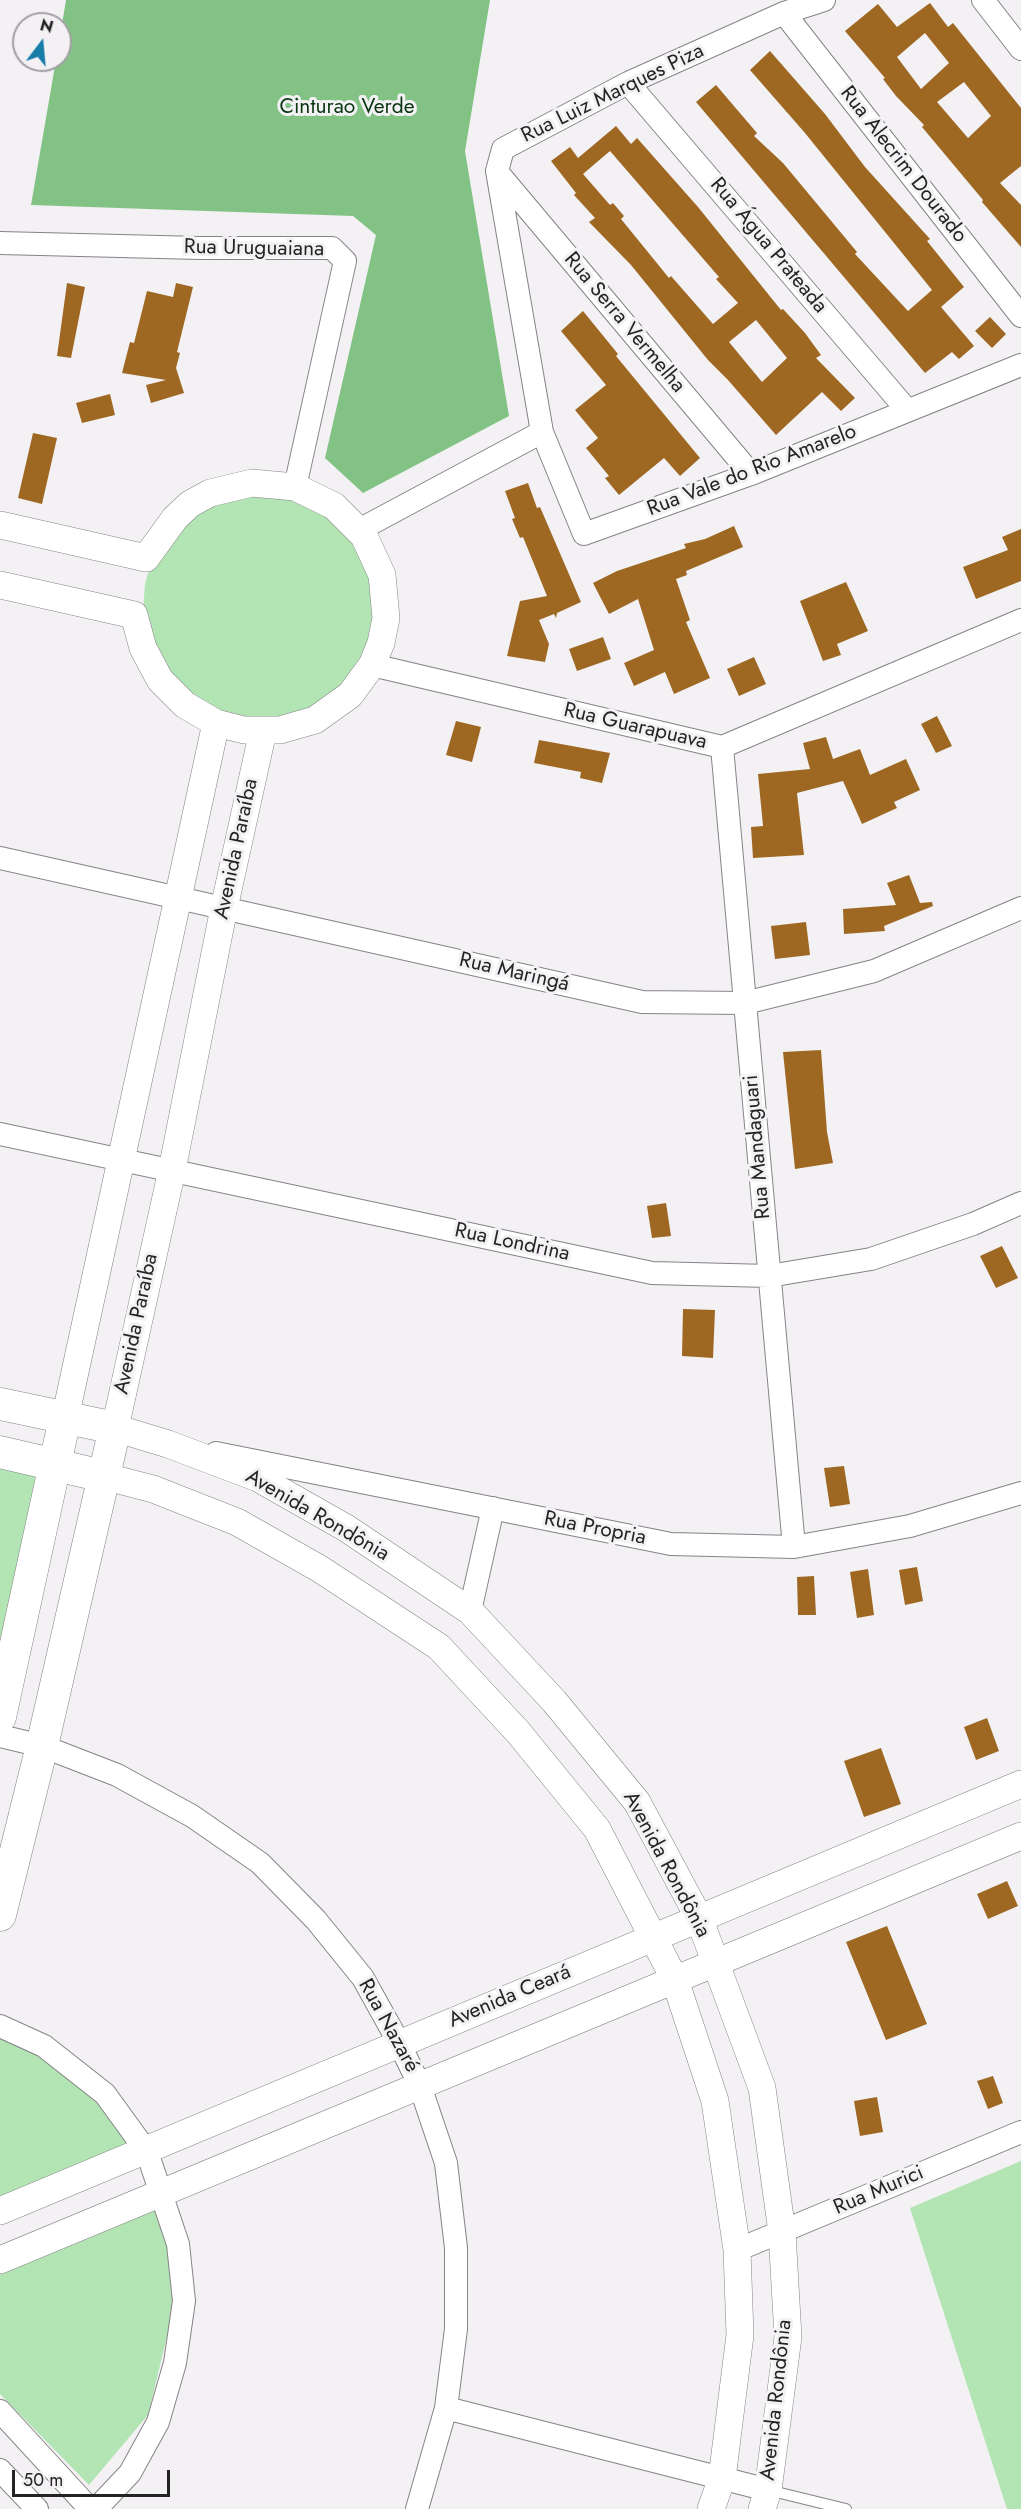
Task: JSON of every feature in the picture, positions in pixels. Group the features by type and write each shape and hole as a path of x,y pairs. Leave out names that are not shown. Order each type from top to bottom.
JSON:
{"main road":[{"name":"Avenida Rondônia","path":"0,1404 115,1428"},
{"path":"0,1717 65,1418"},
{"name":"Avenida Paraíba","path":"0,1915 42,1746 115,1428"},
{"name":"Avenida Rondônia","path":"0,1452 104,1476"}],"street":[{"name":"Rua Luiz Marques Piza","path":"497,171 503,149 628,83 784,13 824,0"},
{"path":"983,0 1021,49"},
{"name":"Rua Alecrim Dourado","path":"784,13 1021,316"},
{"name":"Rua Água Prateada","path":"628,83 907,410"},
{"path":"359,530 542,432 497,171"},
{"name":"Rua Serra Vermelha","path":"497,171 751,474"},
{"name":"Rua Uruguaiana","path":"0,243 200,248 332,248 345,261 295,487"},
{"name":"Rua Vale do Rio Amarelo","path":"542,432 584,534 751,474 1021,365"},
{"path":"0,525 146,558 174,518 190,504 210,493 252,483 295,487 334,506 359,530 375,555 386,597 386,618 381,643 372,664 350,695 315,720 280,730 244,730 216,723 185,705 160,680 143,648 134,615 0,585"},
{"name":"Rua Guarapuava","path":"372,664 722,747 1021,620"},
{"path":"65,1418 216,723"},
{"name":"Avenida Paraíba","path":"115,1428 172,1170 262,731"},
{"name":"Rua Mandaguari","path":"722,747 794,1547"},
{"name":"Rua Maringá","path":"0,858 642,1002 745,1003 874,971 1021,908"},
{"name":"Rua Londrina","path":"0,1134 652,1273 770,1276 871,1259 973,1224 1021,1203"},
{"name":"Avenida Rondônia","path":"115,1428 168,1444 258,1478 346,1528 470,1611 554,1701 637,1802 699,1918 762,2088 782,2232 788,2337 765,2499"},
{"name":"Rua Propria","path":"168,1444 671,1544 794,1547 910,1526 1021,1493"},
{"name":"Avenida Rondônia","path":"104,1476 153,1489 237,1522 320,1569 439,1647 518,1732 597,1829 655,1937 675,1980 715,2100 737,2250 740,2335 722,2478 711,2509"},
{"path":"470,1611 493,1508"},
{"name":"Rua Nazaré","path":"0,1736 42,1746 117,1775 192,1816 260,1863 316,1920 363,1978 399,2043 420,2086 446,2163 456,2248 456,2329 446,2408 417,2509"},
{"name":"Avenida Ceará","path":"0,2211 147,2152 399,2043 1021,1784"},
{"path":"0,2260 1021,1836"},
{"path":"0,2026 45,2046 105,2094 147,2152 178,2244 184,2301 175,2363 158,2422 129,2473 96,2509"},
{"name":"Rua Murici","path":"737,2250 1021,2132"},
{"path":"446,2408 722,2478 765,2499"},
{"path":"0,2411 90,2509"},
{"path":"0,2470 37,2509"}],"lane":[{"path":"765,2499 846,2509"}],"green space":[{"name":"Cinturao Verde","path":"66,0 490,0 465,151 509,416 363,493 325,458 376,235 353,216 31,205 54,72 72,72 72,12 64,12"},
{"path":"276,489 336,514 380,588 362,671 313,714 237,723 170,682 143,610 145,584 152,559 204,503"},
{"path":"0,1459 41,1468 0,1680"},
{"path":"0,2032 40,2050 98,2096 133,2146 0,2202"},
{"path":"1021,2161 1021,2509 1007,2509 910,2208"},
{"path":"163,2206 176,2299 148,2415 89,2485 0,2394 0,2268"}],"building":[{"path":"930,3 948,27 953,23 1021,108 1021,166 1000,183 1021,205 1021,247 922,127 924,125 896,96 883,79 885,78 845,31 878,4 897,27","holes":["925,33 949,63 921,89 897,57","964,82 991,116 968,138 937,102"]},
{"path":"770,51 825,114 865,167 930,239 927,241 964,287 941,307 974,346 959,359 952,352 925,373 696,102 716,85 757,133 754,136 783,163 857,252 855,254 908,311 932,290 805,133 750,70"},
{"path":"616,126 631,144 637,138 698,207 781,310 783,309 805,333 821,355 816,358 855,398 841,411 822,392 776,435 708,360 631,265 589,222 595,218 574,195 576,193 551,161 570,147 578,158","holes":["610,151 719,277 716,279 738,303 713,324 671,276 669,278 621,219 624,216 613,203 610,205 583,174","756,320 787,358 762,382 729,342"]},
{"path":"67,283 85,287 71,358 57,356"},
{"path":"176,283 193,287 177,352 180,353 176,368 184,393 151,403 146,385 166,380 122,373 130,342 134,343 147,291 173,297"},
{"path":"583,311 618,354 616,356 700,458 680,476 664,458 619,495 605,478 609,476 586,448 598,438 575,410 606,385 561,331"},
{"path":"990,317 1006,334 992,348 975,331"},
{"path":"110,394 115,415 82,423 76,403"},
{"path":"33,433 57,438 42,504 18,498"},
{"path":"528,483 537,508 540,507 581,602 557,613 556,618 554,614 539,620 549,644 545,662 507,656 520,601 547,596 523,537 520,538 512,519 515,518 505,491"},
{"path":"734,526 743,547 686,571 687,575 676,579 690,620 686,622 710,678 674,694 665,672 634,686 624,663 654,650 638,599 609,614 593,583 617,571 686,548 684,544 705,539"},
{"path":"1021,529 1021,581 976,599 963,567 1008,550 1002,537"},
{"path":"846,582 868,631 837,644 841,655 823,661 800,601"},
{"path":"603,637 611,659 577,671 569,649"},
{"path":"754,657 766,684 739,696 727,669"},
{"path":"937,716 952,746 936,753 921,724"},
{"path":"456,721 481,727 472,762 446,755"},
{"path":"826,737 833,759 860,749 870,775 906,759 920,790 894,802 897,808 862,824 843,781 797,793 804,855 753,858 751,827 763,826 758,774 810,769 803,743"},
{"path":"539,740 610,753 602,783 580,778 581,772 534,763"},
{"path":"909,875 920,903 932,902 933,906 884,926 885,931 844,934 843,909 896,905 887,883"},
{"path":"806,922 810,955 775,959 771,926"},
{"path":"821,1050 827,1132 833,1163 795,1169 783,1052"},
{"path":"666,1203 671,1236 652,1238 647,1206"},
{"path":"1002,1246 1018,1278 996,1288 980,1256"},
{"path":"683,1309 715,1310 713,1358 682,1356"},
{"path":"844,1466 850,1504 830,1507 824,1468"},
{"path":"917,1567 923,1601 905,1605 899,1570"},
{"path":"868,1569 874,1615 857,1618 850,1572"},
{"path":"814,1576 816,1615 798,1615 797,1577"},
{"path":"987,1718 999,1751 976,1760 964,1727"},
{"path":"881,1748 901,1804 864,1817 844,1761"},
{"path":"1007,1881 1018,1906 988,1919 977,1894"},
{"path":"887,1926 927,2024 886,2040 846,1942"},
{"path":"993,2076 1003,2103 988,2109 977,2081"},
{"path":"877,2097 883,2132 860,2136 854,2101"}]}
